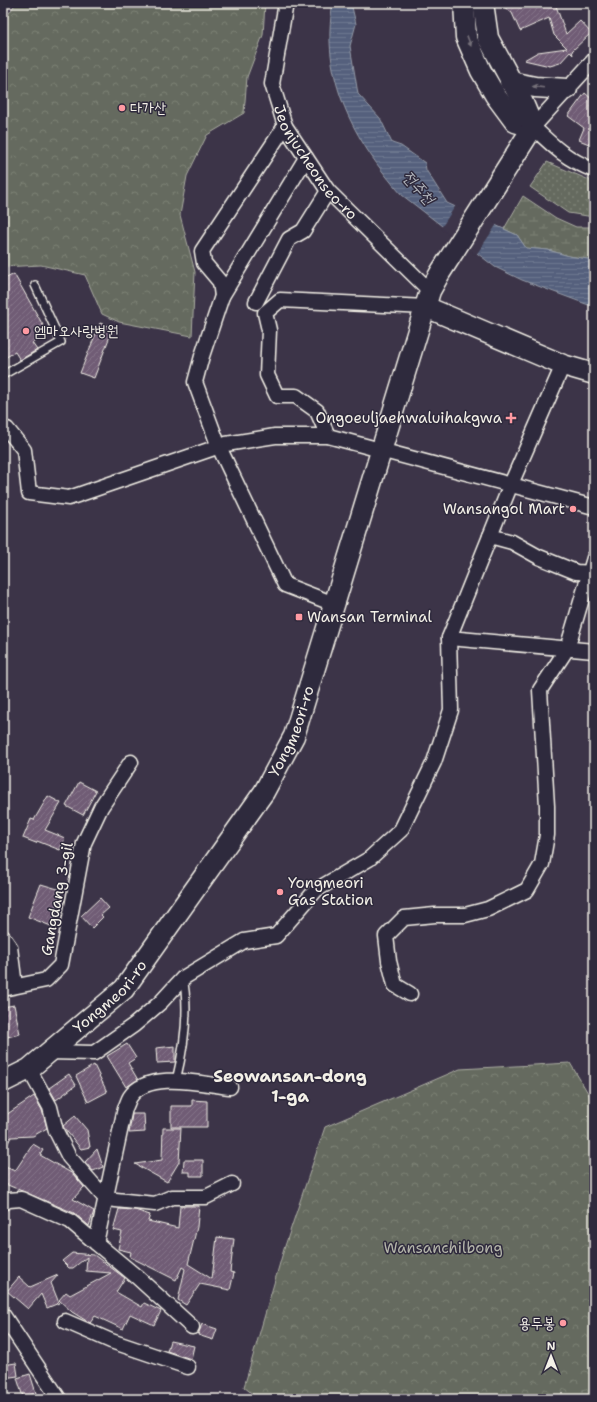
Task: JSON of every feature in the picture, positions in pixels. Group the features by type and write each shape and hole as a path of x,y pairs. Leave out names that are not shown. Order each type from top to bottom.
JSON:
{"street":[{"name":"Jeonjucheonseo-ro","path":"286,3 272,84 285,126 328,191 428,299 563,365 594,374"},
{"path":"464,3 466,37 480,71 495,95 515,122 533,127"},
{"path":"483,3 488,38 523,104 533,127 560,153 575,162 594,170"},
{"path":"533,127 594,60"},
{"path":"510,82 535,87 567,89"},
{"path":"222,296 220,282 204,262 202,251 285,126"},
{"name":"Yongmeori-ro","path":"3,1082 29,1069 124,989 264,792 294,736 428,299 440,273 533,127"},
{"path":"306,158 222,296 217,316 202,356 196,382 218,447 284,586 334,604"},
{"path":"256,302 289,239 303,231 328,191"},
{"path":"328,436 317,411 296,396 277,396 266,375 269,330 265,313 280,300 428,299"},
{"path":"49,1052 94,1053 134,1026 161,1002 183,978 244,941 276,936 316,890 369,859 401,830 434,762 450,710 449,638 511,484 563,365"},
{"path":"3,430 7,429 24,450 29,493 69,498 218,447 275,436 328,436 594,507"},
{"path":"490,536 512,542 539,557 576,572 592,573"},
{"path":"410,994 395,985 386,936 404,918 435,915 465,915 488,909 527,890 542,864 547,835 547,806 540,690 566,649 592,573 594,558"},
{"path":"449,638 594,652"},
{"name":"Gangdang 3-gil","path":"9,987 46,980 62,965 84,843 100,807 130,762"},
{"path":"3,937 10,948 9,987"},
{"path":"29,1069 50,1106 56,1131 69,1157 106,1199 155,1204 172,1197 206,1197 232,1184"},
{"path":"96,1243 125,1108 130,1097 140,1088 153,1081 176,1081 230,1087"},
{"path":"3,1203 9,1200 21,1198 70,1221 137,1276 192,1327"},
{"path":"3,1316 59,1399"},
{"path":"65,1321 111,1341 188,1367"}],"lane":[{"path":"3,375 61,342 34,285"},
{"path":"176,1081 183,1049 186,996 183,978"}],"green space":[{"path":"16,3 265,3 263,35 247,77 244,113 207,135 187,176 180,215 195,272 192,336 119,322 102,314 85,275 41,265 3,267 3,22"},
{"path":"547,162 594,182 594,217 568,213 530,187"},
{"path":"523,196 556,218 576,227 594,227 594,260 569,256 548,250 526,248 517,235 504,229"},
{"name":"Wansanchilbong","path":"570,1063 594,1103 594,1399 259,1399 244,1387 284,1249 325,1127 460,1069"}],"water":[{"name":"전주천","path":"333,3 351,3 356,24 350,46 358,94 380,118 392,143 401,146 425,163 426,170 447,203 517,235 526,248 548,250 569,256 594,260 594,307 522,280 495,267 402,195 369,152 355,130 344,106 336,82 331,56 330,30"}],"pier":[{"path":"456,205 497,224 476,255 441,228"}],"building":[{"path":"499,3 555,3 566,34 580,21 591,33 572,51 573,55 570,52 560,63 550,66 524,60 538,52 567,48 554,35 549,18 520,31 512,13"},
{"path":"585,93 594,101 594,146 579,140 584,128 568,116"},
{"name":"엠마오사랑병원","path":"14,274 48,334 32,343 37,350 20,360 15,352 3,359 3,280"},
{"path":"100,323 113,328 94,378 80,373"},
{"path":"79,782 96,791 83,815 66,806"},
{"path":"48,796 61,803 45,830 65,838 60,850 37,841 36,843 23,838 31,819 34,820"},
{"path":"41,884 61,890 55,909 57,910 51,926 28,917"},
{"path":"100,898 109,908 101,915 103,917 92,928 81,916"},
{"path":"14,1005 20,1034 3,1038 3,1007"},
{"path":"127,1044 136,1058 128,1063 138,1080 126,1087 107,1056"},
{"path":"175,1046 175,1062 157,1063 156,1048"},
{"path":"94,1065 107,1092 88,1102 76,1076"},
{"path":"69,1074 76,1085 56,1100 49,1088"},
{"path":"34,1096 42,1110 47,1128 33,1136 11,1137 3,1153 3,1117"},
{"path":"192,1100 207,1101 207,1127 171,1127 171,1106 192,1106"},
{"path":"132,1114 144,1114 145,1132 129,1133"},
{"path":"75,1116 87,1130 90,1147 81,1149 63,1126"},
{"path":"163,1128 181,1128 179,1162 167,1182 135,1164 162,1160"},
{"path":"33,1144 43,1150 40,1155 73,1174 84,1187 73,1199 94,1211 89,1226 74,1213 3,1183 3,1166 15,1171"},
{"path":"97,1149 103,1167 93,1171 85,1162"},
{"path":"184,1160 203,1160 203,1176 190,1176 190,1172 183,1172"},
{"path":"180,1206 199,1206 197,1227 188,1264 212,1279 217,1237 234,1239 230,1272 234,1273 230,1290 200,1284 186,1305 178,1300 185,1269 182,1267 176,1280 130,1257 131,1252 118,1249 122,1232 113,1230 119,1209 135,1210 150,1215 148,1221 178,1228"},
{"path":"72,1253 94,1255 125,1278 116,1292 142,1307 144,1303 161,1311 154,1325 130,1314 123,1329 95,1316 90,1323 72,1312 59,1300 66,1292 70,1295 111,1273 86,1271 87,1257 73,1268 69,1268 62,1261"},
{"path":"58,1275 51,1283 59,1303 47,1308 41,1294 28,1309 7,1291 19,1277 30,1287"},
{"path":"202,1324 217,1329 213,1340 198,1335"},
{"path":"170,1341 194,1346 191,1359 167,1351"},
{"path":"16,1363 18,1376 3,1378 3,1365"},
{"path":"30,1374 36,1393 23,1397 17,1378"}],"place":[{"name":"다가산","path":"122,108"},
{"name":"엠마오사랑병원","path":"26,331"},
{"name":"Ongoeuljaehwaluihakgwa","path":"511,418"},
{"name":"Wansangol Mart","path":"573,509"},
{"name":"Wansan Terminal","path":"299,617"},
{"name":"Yongmeori Gas Station","path":"280,892"},
{"name":"용두봉","path":"563,1323"}],"district":[{"name":"Seowansan-dong 1-ga","path":"290,1086"}]}
